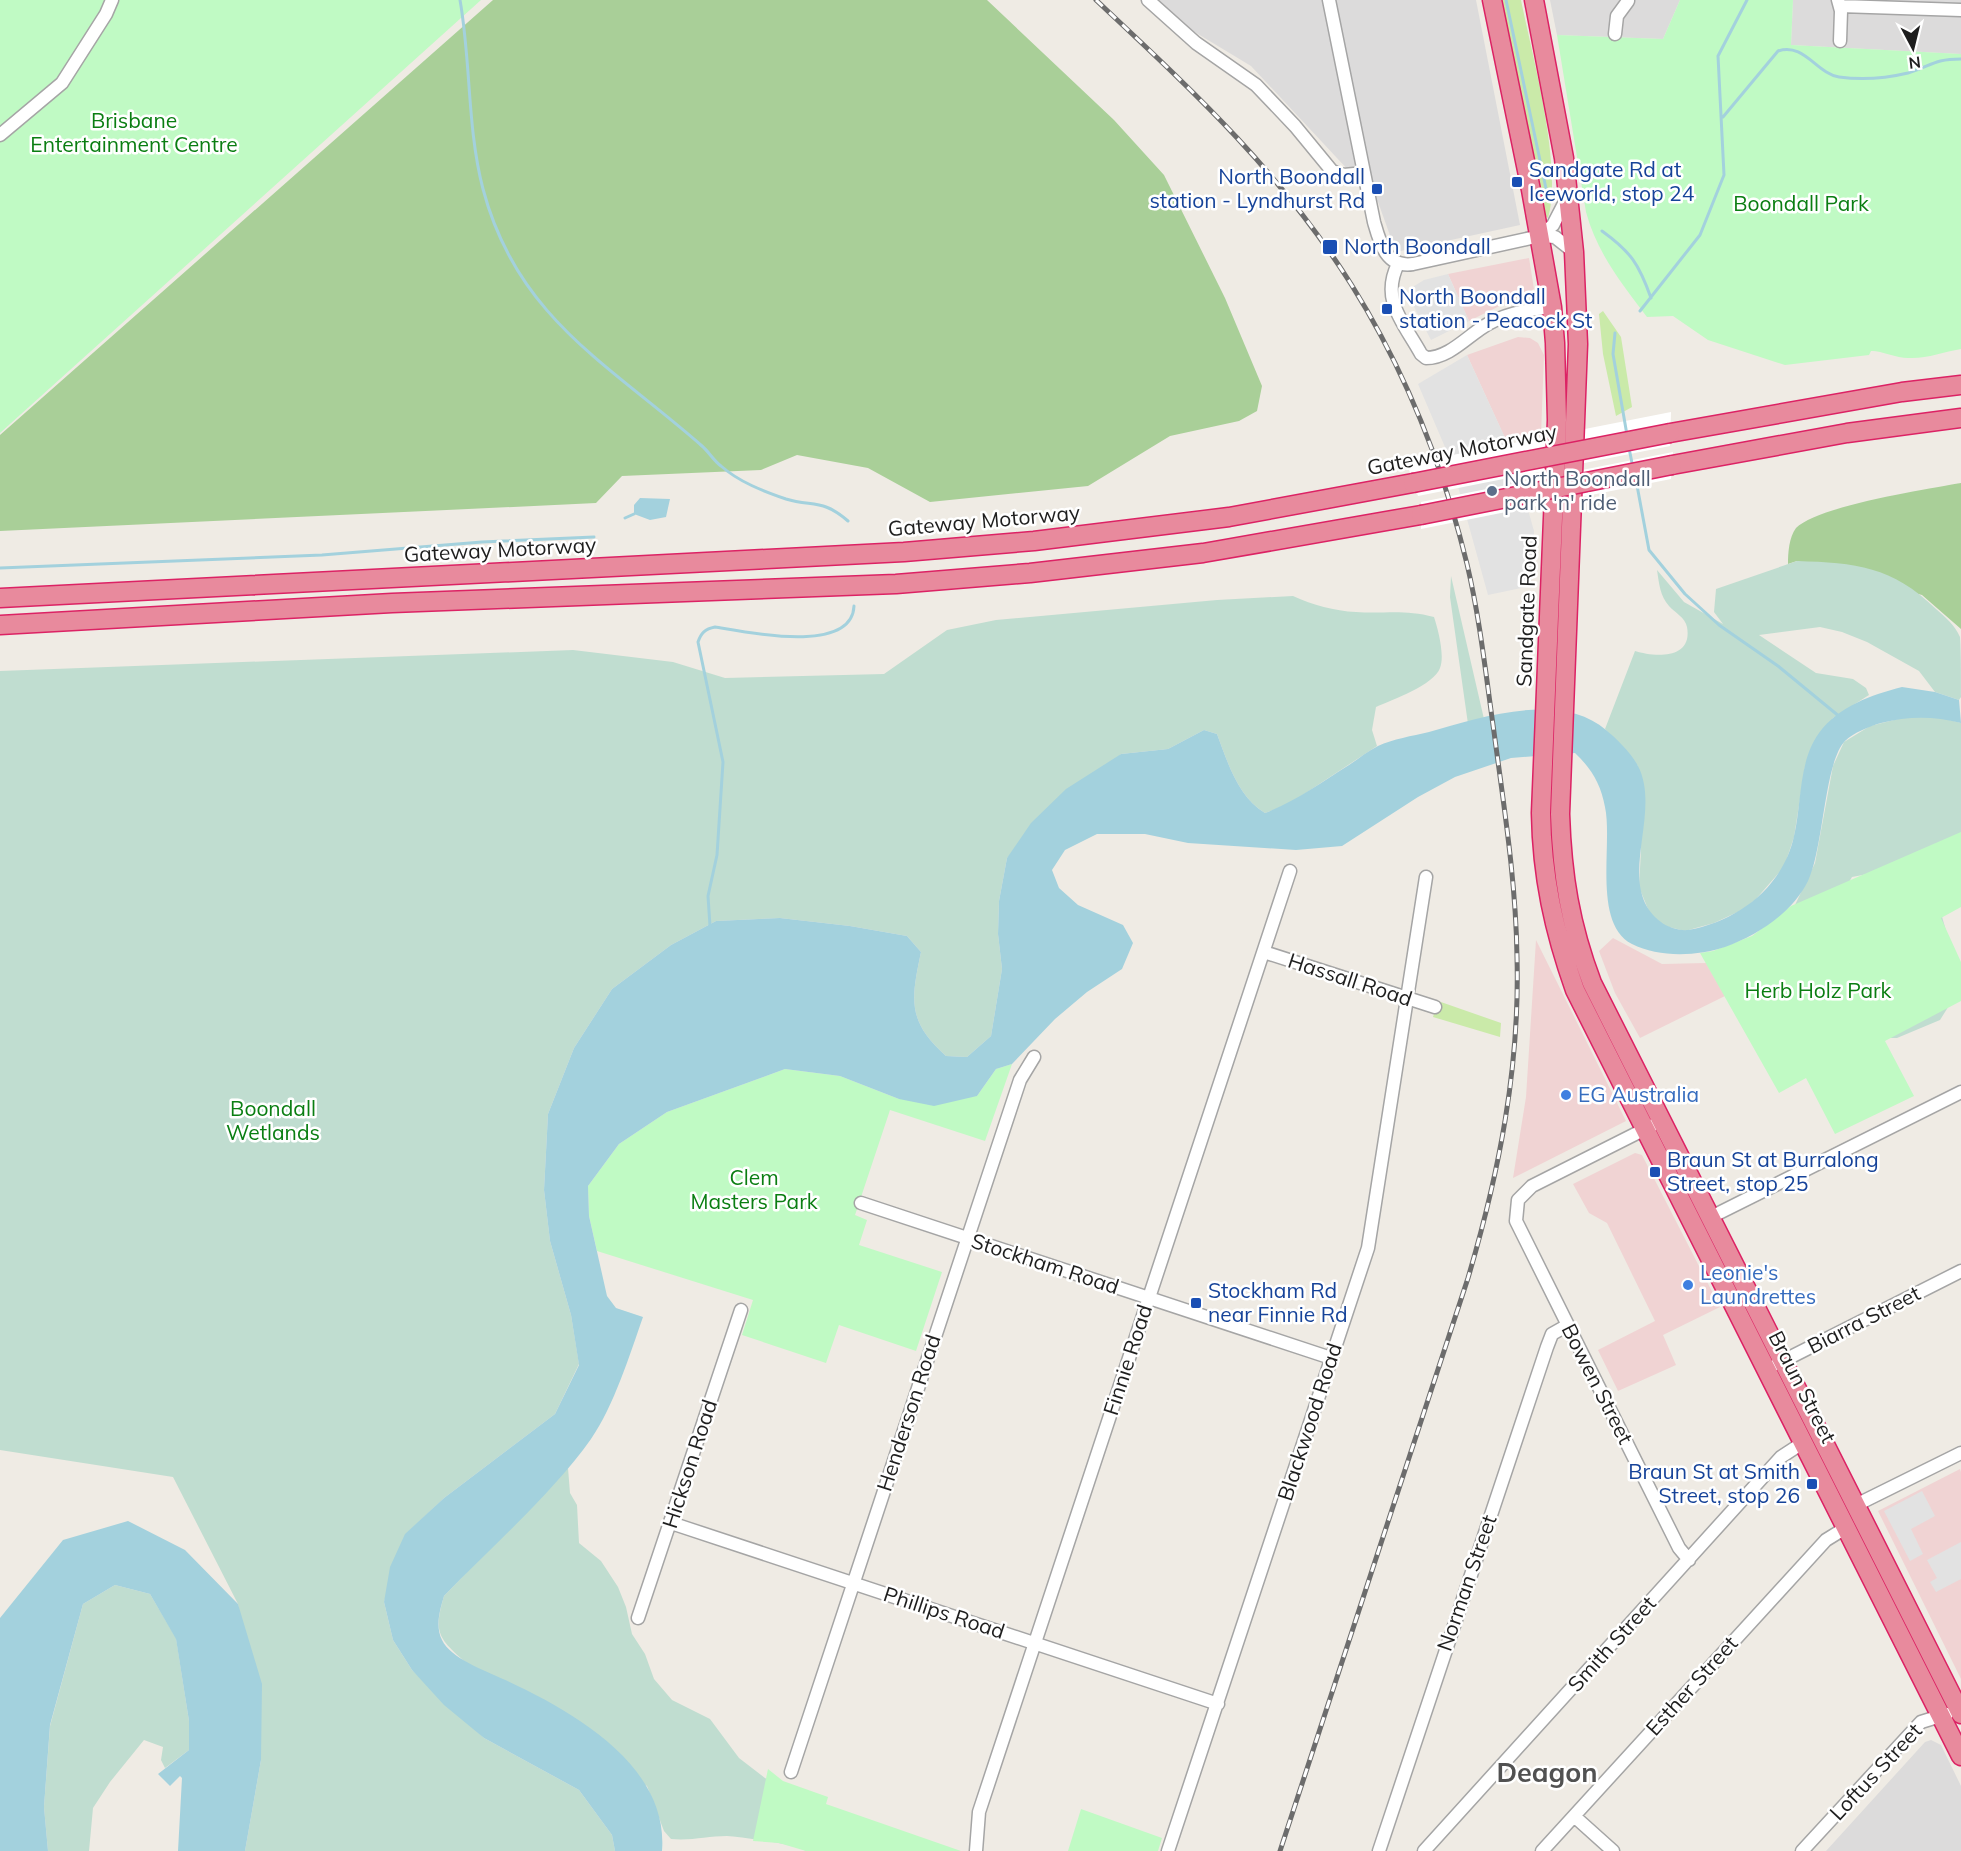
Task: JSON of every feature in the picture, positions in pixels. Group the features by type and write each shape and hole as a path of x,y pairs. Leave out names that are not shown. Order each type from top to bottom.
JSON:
{"highway":[{"name":"Sandgate Road","path":"1492,0 1540,236 1552,307 1557,420 1556,691"},
{"name":"Sandgate Road","path":"1534,0 1559,128 1569,195 1574,252 1578,387 1553,762 1542,857 1566,939"},
{"name":"Gateway Motorway","path":"0,598 904,552 1034,541 1208,520 1670,433 1902,392 1961,385"},
{"path":"0,625 392,603 940,580 1053,571 1203,553 1421,515 1847,433 1961,418"},
{"name":"Braun Street","path":"1566,939 1592,982 1711,1217 1776,1364 1804,1442 1961,1756"},
{"name":"Braun Street","path":"1566,939 1575,990 1646,1129 1856,1505 1961,1714"}],"street":[{"path":"0,135 62,83 106,14 112,0"},
{"path":"1148,0 1196,43 1256,85 1295,126 1332,171 1344,175 1364,173"},
{"path":"1329,0 1364,173 1379,239 1385,253 1398,264 1413,264 1540,236 1555,237 1574,252"},
{"path":"1615,0 1628,0"},
{"path":"1615,34 1617,16 1628,0"},
{"path":"1840,41 1839,3 1961,10"},
{"path":"1540,236 1553,225 1569,195"},
{"path":"1398,264 1390,281 1391,297 1421,354 1426,358 1454,348 1479,329 1511,314 1552,307"},
{"name":"Finnie Road","path":"976,1851 979,1812 1290,871"},
{"name":"Blackwood Road","path":"1168,1851 1368,1248 1409,999 1426,877"},
{"name":"Hassall Road","path":"1264,952 1435,1007"},
{"name":"Henderson Road","path":"790,1772 1020,1080 1034,1057"},
{"path":"1711,1217 1961,1092"},
{"path":"1646,1129 1663,1120"},
{"name":"Bowen Street","path":"1646,1129 1532,1186 1518,1200 1516,1206 1518,1229 1679,1548 1689,1560"},
{"name":"Stockham Road","path":"861,1203 1331,1358"},
{"name":"Biarra Street","path":"1776,1364 1961,1271"},
{"name":"Hickson Road","path":"638,1618 741,1310"},
{"name":"Norman Street","path":"1380,1851 1546,1347 1552,1334 1568,1325"},
{"name":"Smith Street","path":"1424,1851 1782,1457 1804,1442"},
{"path":"1856,1505 1961,1453"},
{"name":"Phillips Road","path":"671,1523 1218,1704"},
{"name":"Esther Street","path":"1542,1851 1826,1540 1847,1527"},
{"name":"Loftus Street","path":"1802,1851 1921,1722 1940,1714 1961,1714"},
{"path":"1574,1816 1613,1851"}],"shaded area":[{"path":"1159,0 1476,0 1520,225 1396,252 1378,202 1251,66 1193,31"},
{"path":"1550,0 1680,0 1663,39 1557,35"},
{"path":"1793,0 1961,0 1961,54 1791,45"},
{"path":"1529,258 1534,289 1469,321 1448,274"},
{"path":"1448,274 1469,321 1431,340 1412,303 1411,288 1424,280"},
{"path":"1518,337 1530,338 1538,343 1544,355 1541,436 1505,438 1467,355"},
{"name":"North Boondall park 'n' ride","path":"1467,355 1512,453 1534,531 1531,586 1488,595 1451,461 1418,384"},
{"path":"1613,938 1662,964 1706,963 1725,996 1640,1038 1615,993 1599,951"},
{"path":"1536,940 1626,1121 1513,1178 1526,1097"},
{"path":"1635,1153 1642,1155 1720,1307 1663,1335 1676,1365 1618,1391 1598,1350 1655,1321 1607,1223 1589,1213 1573,1184"},
{"path":"1960,1469 1961,1472 1961,1679 1878,1511"},
{"path":"1922,1491 1935,1516 1911,1529 1923,1554 1910,1561 1884,1511"},
{"path":"1961,1542 1961,1579 1936,1592 1930,1582 1937,1578 1927,1560"},
{"path":"1931,1740 1941,1745 1961,1786 1961,1851 1826,1851 1925,1742"}],"green space":[{"name":"Brisbane Entertainment Centre","path":"0,0 481,0 0,433"},
{"path":"493,0 987,0 1114,120 1164,175 1225,298 1262,386 1257,411 1239,421 1170,436 1088,486 930,502 868,468 797,455 761,470 622,476 596,503 0,531 0,435"},
{"path":"1496,0 1521,0 1549,141 1552,196 1548,218 1544,215"},
{"name":"Boondall Park","path":"1680,0 1793,0 1791,45 1961,54 1961,349 1915,358 1903,358 1871,351 1869,355 1785,365 1708,340 1673,316 1647,317 1611,268 1586,212 1557,35 1663,39"},
{"path":"1603,311 1621,337 1632,407 1616,416 1603,354 1599,314"},
{"path":"1961,483 1961,629 1922,595 1797,561 1788,564 1792,536 1796,528 1808,520 1849,506"},
{"path":"1797,561 1837,563 1872,570 1888,575 1920,595 1950,622 1960,637 1961,697 1959,700 1935,692 1919,671 1867,642 1842,632 1820,627 1759,635 1816,673 1853,679 1866,688 1869,695 1833,718 1805,767 1794,837 1784,867 1756,899 1744,909 1714,923 1685,931 1665,926 1650,914 1639,887 1641,850 1638,766 1605,729 1635,651 1670,654 1684,646 1687,638 1687,627 1684,620 1669,606 1660,589 1657,570 1684,602 1723,624 1714,612 1716,589"},
{"path":"1451,576 1484,719 1468,724 1450,597"},
{"name":"Boondall Wetlands","path":"1293,596 1316,605 1340,610 1404,612 1434,617 1441,650 1440,668 1430,680 1421,686 1376,707 1372,730 1377,746 1289,804 1265,813 1241,789 1217,734 1204,730 1168,749 1121,754 1007,858 999,901 998,934 1002,969 991,1036 967,1057 946,1056 924,1032 918,1020 914,997 921,952 907,936 850,926 780,918 716,921 671,945 612,989 574,1048 548,1114 544,1190 550,1241 571,1315 579,1364 555,1414 444,1498 406,1534 384,1602 393,1640 412,1670 484,1738 579,1790 612,1835 615,1851 245,1851 261,1760 238,1604 173,1477 0,1450 0,671 573,650 673,662 725,678 884,674 947,630 996,620 1217,600"},
{"path":"1906,717 1938,717 1961,723 1961,833 1889,870 1852,877 1849,882 1939,906 1954,959 1955,996 1940,1020 1897,1038 1880,1038 1795,905 1815,863 1833,766 1844,742 1870,726"},
{"name":"Herb Holz Park","path":"1961,832 1961,907 1941,918 1961,962 1961,1001 1885,1041 1914,1096 1835,1134 1806,1078 1779,1093 1700,953 1713,951 1752,936 1791,906"},
{"path":"1438,1001 1501,1023 1500,1037 1433,1017"},
{"name":"Clem Masters Park","path":"1012,1064 985,1141 890,1110 855,1215 867,1220 859,1245 942,1272 916,1351 839,1325 826,1363 742,1335 753,1300 597,1251 589,1216 588,1186 619,1144 667,1112 785,1069 840,1076 899,1099 977,1096 996,1069"},
{"path":"568,1468 570,1493 577,1505 579,1543 601,1561 618,1587 626,1607 632,1634 645,1654 654,1679 672,1700 710,1719 739,1758 765,1778 791,1793 806,1851 780,1843 727,1836 671,1839 664,1831 647,1786 463,1660 443,1639 440,1633 439,1618 444,1596"},
{"path":"115,1585 150,1594 176,1638 189,1721 189,1750 165,1768 161,1760 163,1747 144,1740 110,1782 93,1808 89,1851 48,1851 44,1807 50,1726 83,1604"},
{"path":"768,1769 783,1781 828,1797 826,1804 961,1851 806,1851 779,1843 753,1841"},
{"path":"1081,1809 1162,1838 1158,1851 1068,1851"}],"water":[{"path":"640,498 670,499 666,517 650,520 634,514 634,505"},
{"path":"1902,687 1935,692 1959,700 1961,723 1931,718 1901,719 1872,726 1848,738 1838,752 1833,767 1818,848 1808,881 1801,893 1773,922 1725,947 1691,954 1654,952 1632,944 1620,934 1612,919 1608,901 1605,807 1598,784 1591,771 1575,753 1511,758 1455,777 1418,797 1342,846 1296,850 1188,843 1145,834 1097,834 1065,850 1052,870 1059,888 1078,905 1123,925 1133,943 1122,969 1087,992 1055,1019 1012,1064 996,1069 977,1096 934,1106 899,1099 840,1076 785,1069 667,1112 619,1144 588,1186 589,1216 607,1296 616,1308 643,1317 614,1396 591,1439 558,1480 444,1596 439,1624 440,1635 446,1647 460,1658 557,1707 585,1724 610,1744 632,1767 650,1792 660,1820 662,1851 615,1851 612,1835 579,1790 484,1738 444,1705 412,1670 393,1640 384,1602 390,1567 405,1534 444,1498 555,1414 579,1365 571,1315 550,1241 544,1190 548,1114 574,1048 612,989 671,945 716,921 780,918 850,926 907,936 921,952 914,997 918,1020 924,1032 946,1056 967,1057 991,1036 1002,969 998,934 999,901 1007,858 1031,823 1066,789 1121,754 1168,749 1204,730 1217,734 1241,789 1265,813 1298,797 1384,744 1496,714 1544,710 1567,712 1588,718 1610,733 1635,761 1644,785 1645,806 1639,869 1641,889 1647,907 1661,922 1667,926 1688,930 1724,919 1741,910 1769,886 1780,871 1794,836 1807,757 1819,733 1836,716 1856,703"},
{"path":"128,1521 185,1550 238,1604 262,1684 261,1760 245,1851 178,1851 182,1778 180,1776 170,1786 158,1774 189,1750 189,1721 176,1639 150,1594 115,1585 83,1604 50,1725 44,1807 48,1851 0,1851 0,1618 63,1540"}],"pier":[{"path":"1671,412 1670,446 1418,496 1407,464"},
{"path":"1673,452 1671,479 1421,529 1421,502"}],"waterway":[{"path":"460,0 474,142 483,189 498,234 519,272 543,306 601,363 702,446 728,472 752,486 777,496 825,506 848,521"},
{"path":"1506,0 1548,198"},
{"path":"1640,311 1700,235 1724,175 1718,56 1747,0"},
{"path":"1723,117 1778,51 1787,49 1795,51 1803,54 1831,75 1856,78 1900,75 1938,62 1961,59"},
{"path":"1602,231 1633,260 1651,298"},
{"path":"1615,333 1613,354 1627,435"},
{"path":"1629,448 1633,468"},
{"path":"1636,480 1649,550 1685,594 1719,625 1778,666 1840,717"},
{"path":"625,518 634,514"},
{"path":"0,568 322,555 482,542 594,537"},
{"path":"710,926 708,896 717,855 723,762 699,639 706,630 715,627 795,637 836,631 849,621 854,606"}],"railway":[{"path":"1096,0 1167,67 1233,133 1264,168 1323,243 1351,284 1389,350 1434,455 1457,527 1472,585 1512,873 1517,957 1515,1039 1505,1119 1489,1199 1468,1278 1280,1851"}],"place":[{"name":"Sandgate Rd at Iceworld, stop 24","path":"1517,182"},
{"name":"North Boondall station - Lyndhurst Rd","path":"1377,189"},
{"name":"North Boondall","path":"1330,247"},
{"name":"North Boondall station - Peacock St","path":"1387,309"},
{"name":"North Boondall park 'n' ride","path":"1492,491"},
{"name":"EG Australia","path":"1566,1095"},
{"name":"Braun St at Burralong Street, stop 25","path":"1655,1172"},
{"name":"Leonie's Laundrettes","path":"1688,1285"},
{"name":"Stockham Rd near Finnie Rd","path":"1196,1303"},
{"name":"Braun St at Smith Street, stop 26","path":"1812,1484"}],"district":[{"name":"Deagon","path":"1547,1773"}]}
